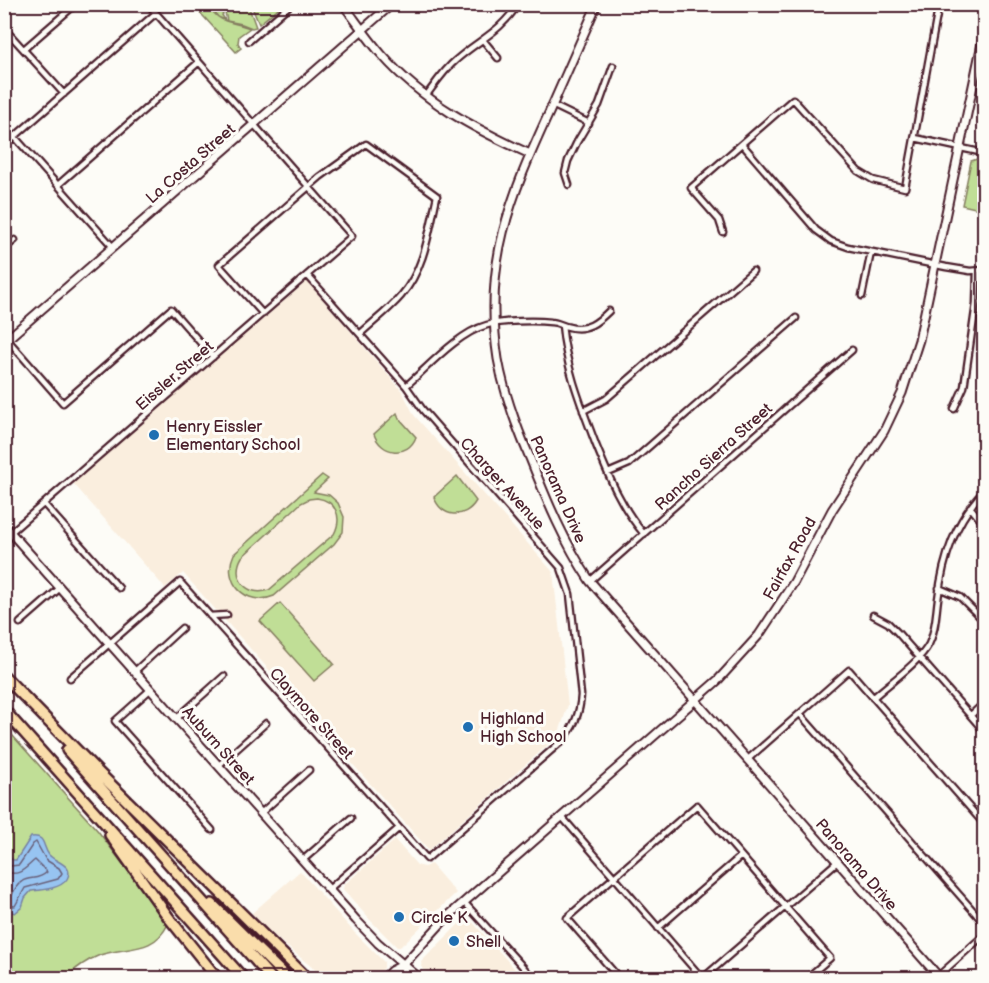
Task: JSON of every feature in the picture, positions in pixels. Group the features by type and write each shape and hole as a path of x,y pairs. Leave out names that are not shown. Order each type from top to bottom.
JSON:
{"highway":[{"path":"4,677 138,831 271,978"},
{"path":"4,677 307,978"},
{"path":"4,710 243,978"},
{"path":"101,819 115,844 217,978"},
{"path":"138,831 287,978"}],"street":[{"path":"24,50 76,4"},
{"path":"148,4 309,187"},
{"path":"249,41 291,4"},
{"path":"343,4 396,70 426,96 469,125 530,154"},
{"name":"La Costa Street","path":"6,341 393,4"},
{"path":"426,96 456,60 506,22 518,4"},
{"name":"Panorama Drive","path":"597,4 513,195 500,246 495,287 495,324 502,376 518,430 560,531 590,580 938,978"},
{"path":"723,232 719,220 691,188 793,99 858,171 873,180 905,188 939,4"},
{"path":"4,146 156,13"},
{"path":"4,28 64,94"},
{"name":"Fairfax Road","path":"398,978 403,965 431,933 732,666 771,617 794,582 832,510 884,431 902,393 915,353 984,34"},
{"path":"483,40 498,58"},
{"path":"58,185 199,62"},
{"path":"568,185 565,173 568,161 604,93 613,66"},
{"path":"552,105 589,123"},
{"path":"4,125 113,247"},
{"path":"915,138 984,153"},
{"path":"263,314 219,265 309,187 366,144 437,196 424,254 415,276 394,304 360,334"},
{"path":"742,144 824,236 839,244 935,265 976,271 984,270"},
{"name":"Eissler Street","path":"4,538 352,236 309,187"},
{"path":"4,249 15,240"},
{"path":"862,296 871,252"},
{"path":"583,411 603,402 753,271"},
{"path":"954,409 964,387 976,304 978,283 976,271"},
{"name":"Charger Avenue","path":"308,275 406,386 423,410 556,560 566,577 570,594 581,695 576,721 560,743 427,859"},
{"path":"6,341 63,403 171,309 213,357"},
{"path":"406,386 462,337 478,328 495,324 549,321 575,328 588,327 609,311"},
{"path":"608,473 628,464 796,318"},
{"path":"562,325 570,374 583,411 622,506 644,534"},
{"name":"Rancho Sierra Street","path":"590,580 852,350"},
{"path":"873,698 919,657 932,637 939,588 949,546 970,507 984,491"},
{"path":"44,504 119,588"},
{"path":"970,507 984,524"},
{"name":"Auburn Street","path":"4,525 365,929 419,978"},
{"name":"Claymore Street","path":"110,643 180,582 427,859"},
{"path":"20,622 60,588"},
{"path":"939,588 960,597 984,621"},
{"path":"210,615 227,615"},
{"path":"873,615 894,628 984,731"},
{"path":"135,671 182,628"},
{"path":"70,678 110,643"},
{"path":"747,760 849,670 984,824"},
{"path":"177,718 224,676"},
{"path":"151,689 115,721 212,830"},
{"path":"971,715 984,703"},
{"path":"800,714 984,923"},
{"path":"219,765 266,723"},
{"path":"261,813 309,770"},
{"path":"619,978 567,918 697,805 830,958 807,978"},
{"path":"562,817 702,978 837,862"},
{"path":"303,860 351,818"},
{"path":"329,889 399,828"},
{"path":"658,928 741,856"},
{"path":"465,902 532,978"},
{"path":"938,978 984,935"},
{"name":"Fairfax Road","path":"384,978 391,971 403,965"}],"shaded area":[{"path":"307,281 402,391 414,415 553,572 568,705 558,736 429,850 183,573 165,588 73,483"},
{"path":"395,840 417,865 424,867 431,864 456,893 400,947 397,947 370,920 343,889 344,885"},
{"path":"300,871 384,962 384,968 374,978 325,978 260,924 252,913"},
{"path":"467,916 523,978 433,978 422,968 421,962"}],"green space":[{"path":"193,5 207,5 222,19 250,28 239,36 238,43 241,48 236,52"},
{"path":"209,5 248,5 256,27 227,21 225,12 222,15 225,20 218,17"},
{"path":"251,5 282,5 259,24"},
{"path":"977,159 984,161 984,210 962,205 971,161"},
{"path":"397,413 416,437 412,444 401,451 388,450 377,441 374,434"},
{"path":"322,475 328,479 314,492 329,495 338,503 344,517 343,532 334,544 274,596 264,599 254,598 239,590 231,574 234,554","holes":["309,499 324,500 333,506 338,516 334,534 269,590 254,591 243,584 238,572 242,557 301,503"]},
{"path":"457,476 476,501 460,514 447,513 437,504 434,497"},
{"path":"280,603 334,664 314,681 260,621"},
{"path":"4,726 98,831 168,924 155,940 147,945 100,955 81,965 65,978 5,978"}],"water":[{"path":"31,837 41,839 49,855 66,867 69,874 60,885 31,891 22,907 15,913 5,910 5,855 16,860"}],"place":[{"name":"Henry Eissler Elementary School","path":"154,435"},
{"name":"Highland High School","path":"468,727"},
{"name":"Circle K","path":"399,917"},
{"name":"Shell","path":"454,941"}]}
